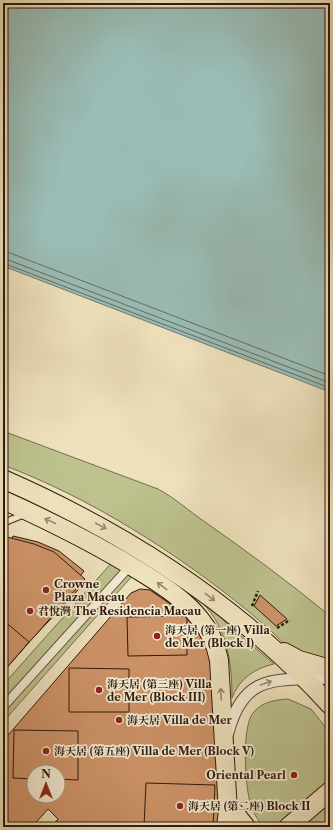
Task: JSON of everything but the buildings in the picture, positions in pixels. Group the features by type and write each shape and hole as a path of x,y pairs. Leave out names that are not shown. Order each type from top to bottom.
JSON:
{"main road":[{"path":"3,479 71,510 138,548 203,591 263,640 305,679 330,705"},
{"path":"3,500 31,512 89,541 131,565 161,585 190,608 200,619 212,638 219,660 227,803 226,827"},
{"path":"263,640 299,660 330,669"},
{"path":"288,827 330,791"},
{"path":"227,803 246,827"}],"street":[{"path":"3,707 131,565"},
{"path":"224,747 233,713 248,693 258,686 270,681 330,678"}],"lane":[{"path":"3,523 31,512"}],"path":[{"path":"252,606 258,592"},
{"path":"277,628 290,620"}],"green space":[{"path":"3,431 158,489 176,500 300,592 330,616 330,688 259,620 192,568 131,528 100,510 68,493 3,465"},
{"path":"115,559 133,575 3,722 3,685"},
{"path":"161,572 209,599 225,622 274,664 260,668 248,675 239,685 232,698 231,670 226,643 215,619 196,597"},
{"path":"288,699 311,709 330,733 330,827 264,827 252,809 245,760 249,721 253,713 260,706 273,701"}],"water":[{"path":"3,3 330,3 330,392 3,266"}],"place":[{"name":"Crowne Plaza Macau","path":"46,590"},
{"name":"君悅灣 The Residencia Macau","path":"30,611"},
{"name":"海天居 (第一座) Villa de Mer (Block I)","path":"157,636"},
{"name":"海天居 (第三座) Villa de Mer (Block III)","path":"99,690"},
{"name":"海天居 Villa de Mer","path":"119,720"},
{"name":"海天居 (第五座) Villa de Mer (Block V)","path":"46,751"},
{"name":"Oriental Pearl","path":"294,775"},
{"name":"海天居 (第二座) Block II","path":"180,806"}]}
